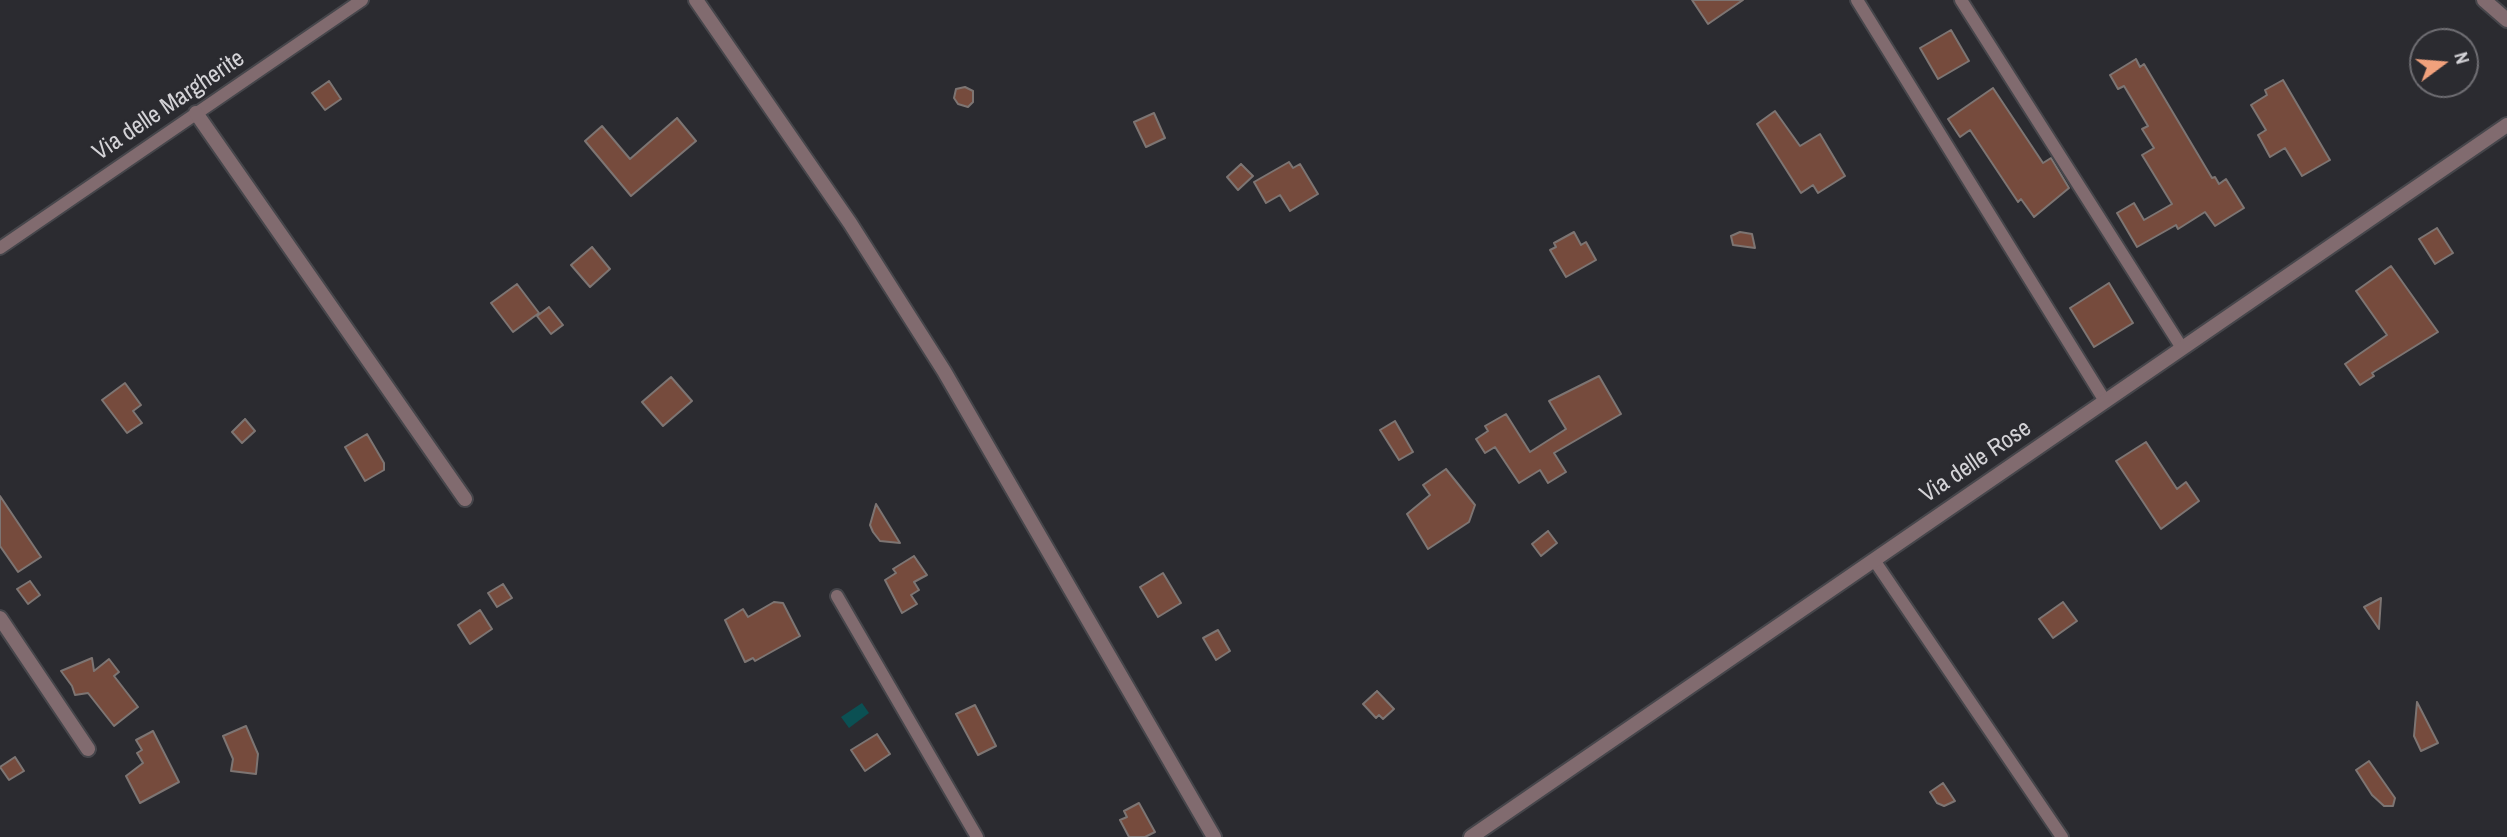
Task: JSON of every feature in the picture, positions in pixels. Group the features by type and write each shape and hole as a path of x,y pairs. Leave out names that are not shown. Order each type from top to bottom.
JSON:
{"street":[{"path":"696,0 850,223 944,370 1214,837"},
{"path":"2483,0 2507,20"},
{"path":"196,113 465,499"},
{"name":"Via delle Rose","path":"1471,837 2507,125"},
{"path":"0,618 88,749"}],"lane":[{"name":"Via delle Margherite","path":"0,248 362,0"},
{"path":"1857,0 2105,401"},
{"path":"1961,0 2182,348"},
{"path":"1874,560 2063,837"},
{"path":"837,596 977,837"}],"water":[{"path":"862,703 869,713 849,728 841,717"}],"building":[{"path":"1692,0 1743,0 1708,24"},
{"path":"1951,30 1969,61 1938,79 1920,48"},
{"path":"2136,59 2140,67 2144,64 2212,178 2215,177 2219,184 2226,179 2244,208 2215,226 2205,212 2178,229 2176,225 2137,247 2117,213 2134,203 2144,220 2172,204 2142,155 2154,148 2142,129 2148,126 2124,86 2118,89 2110,75"},
{"path":"2283,80 2330,160 2302,176 2285,148 2270,157 2258,135 2266,130 2251,105 2267,95 2265,90"},
{"path":"329,81 341,99 325,110 312,93"},
{"path":"965,87 973,91 973,102 968,107 958,104 954,98 956,89"},
{"path":"1993,88 2043,163 2051,158 2069,188 2034,217 2021,199 2018,202 1970,130 1960,137 1948,119"},
{"path":"1775,111 1800,146 1820,134 1845,176 1818,193 1813,185 1801,193 1757,124"},
{"path":"1154,113 1165,138 1146,147 1134,122"},
{"path":"677,118 696,141 631,196 585,141 602,126 630,159"},
{"path":"1289,162 1293,168 1300,164 1318,194 1290,211 1280,195 1266,203 1254,182"},
{"path":"1241,164 1253,176 1238,190 1227,177"},
{"path":"2437,228 2453,253 2435,264 2419,239"},
{"path":"1574,232 1581,245 1586,242 1596,260 1566,277 1550,250 1556,247 1554,243"},
{"path":"1740,232 1752,234 1755,248 1733,245 1731,236"},
{"path":"592,247 610,269 590,287 571,265"},
{"path":"2391,266 2438,332 2372,373 2374,376 2360,385 2345,364 2387,335 2356,291"},
{"path":"2109,283 2133,323 2094,347 2070,308"},
{"path":"517,284 539,313 513,332 491,303"},
{"path":"549,307 563,325 551,334 537,316"},
{"path":"1599,376 1621,414 1554,453 1566,472 1548,483 1540,470 1519,483 1495,447 1485,453 1476,439 1488,431 1485,426 1506,414 1530,452 1566,429 1549,401"},
{"path":"671,377 692,401 663,426 642,402"},
{"path":"125,383 141,405 133,411 142,423 127,433 102,400"},
{"path":"245,419 255,431 242,443 232,432"},
{"path":"1395,421 1413,452 1399,460 1380,430"},
{"path":"367,434 384,463 384,470 365,481 345,447"},
{"path":"2146,442 2177,489 2186,482 2199,501 2161,529 2116,461"},
{"path":"1446,469 1475,505 1469,522 1428,549 1407,514 1430,495 1423,485"},
{"path":"0,496 41,557 18,572 0,546"},
{"path":"876,504 900,543 880,541 873,532 870,525"},
{"path":"1548,531 1557,543 1541,556 1532,544"},
{"path":"914,556 927,575 914,582 919,590 911,595 917,604 902,613 885,580 896,573 893,569"},
{"path":"1163,573 1181,603 1158,617 1140,587"},
{"path":"30,581 40,595 28,604 17,589"},
{"path":"503,584 512,598 497,607 488,593"},
{"path":"2381,598 2379,629 2364,607"},
{"path":"774,602 783,603 800,636 755,661 753,658 745,662 725,620 743,609 748,617"},
{"path":"2063,602 2077,621 2053,638 2039,619"},
{"path":"480,610 492,629 470,644 458,625"},
{"path":"1218,630 1230,651 1216,660 1203,638"},
{"path":"92,658 94,671 109,659 119,672 114,676 138,707 114,726 88,693 75,695 61,671"},
{"path":"1377,691 1394,709 1383,719 1379,715 1376,718 1363,704"},
{"path":"2417,702 2438,743 2421,751 2414,736"},
{"path":"975,705 996,746 978,755 956,714"},
{"path":"246,726 258,754 256,774 231,771 233,759 223,736"},
{"path":"153,731 179,782 140,803 126,776 143,763 137,753 142,750 136,740"},
{"path":"877,734 890,754 865,771 851,750"},
{"path":"15,757 24,771 9,780 0,767"},
{"path":"2369,761 2395,798 2393,806 2384,806 2372,795 2356,770"},
{"path":"1943,783 1955,801 1944,806 1937,803 1930,792"},
{"path":"1139,803 1155,832 1145,837 1129,837 1120,820 1127,817 1124,811"}]}
